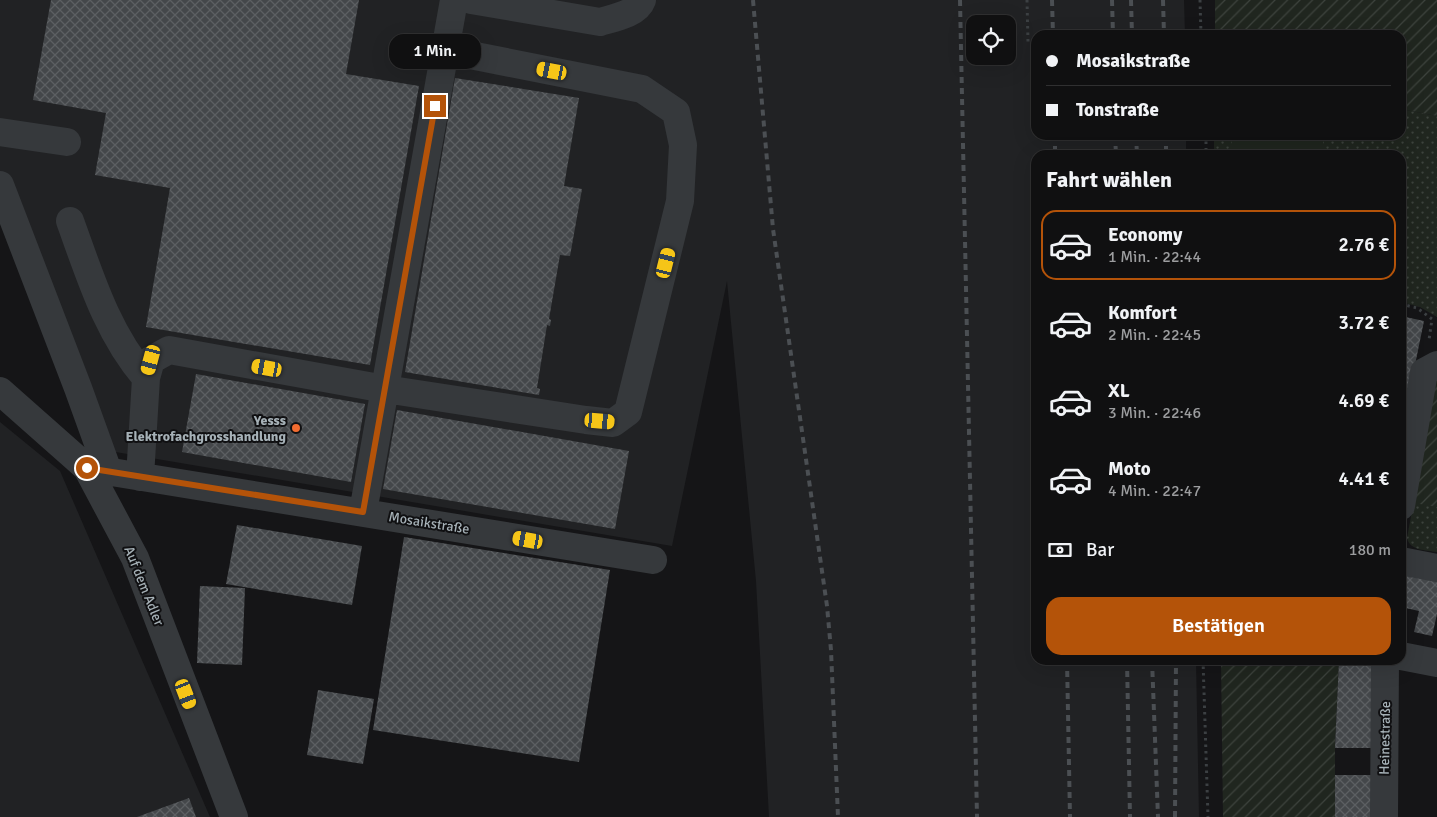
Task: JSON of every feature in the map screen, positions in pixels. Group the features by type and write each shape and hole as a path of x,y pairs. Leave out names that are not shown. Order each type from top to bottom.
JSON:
{"street":[{"path":"363,512 454,0"},
{"path":"471,0 600,22 621,16 641,4 642,0"},
{"path":"140,477 146,378 151,360 169,350 385,389 613,422 628,412 680,200 683,145 676,112 642,89 446,50"},
{"path":"0,132 67,142"},
{"path":"0,185 78,388 97,470"},
{"path":"70,221 99,300 113,329 130,359 146,378"},
{"path":"1406,482 1430,368"},
{"name":"Auf dem Adler","path":"0,391 97,470 135,558 234,817"},
{"name":"Mosaikstraße","path":"97,470 653,560"},
{"path":"1406,563 1437,568"},
{"path":"1406,657 1437,663"},
{"name":"Heinestraße","path":"1384,817 1385,665"}],"path":[{"path":"1027,0 1028,42 1031,42"},
{"path":"1200,0 1201,30"},
{"path":"1406,305 1417,308 1432,319 1430,368"},
{"path":"1203,665 1208,817"}],"shaded area":[{"path":"0,0 1184,0 1185,30 1031,30 1031,140 1186,140 1186,150 1031,150 1031,665 1196,665 1199,817 769,817 756,581 727,281 672,546 92,448 0,215"},
{"path":"1215,0 1437,0 1437,116 1406,110 1406,30 1215,30"},
{"path":"1406,110 1437,116 1437,317 1420,307 1406,303 1406,150 1323,150 1323,140 1406,140"},
{"path":"1214,140 1232,140 1232,150 1214,150"},
{"path":"1232,140 1323,140 1323,150 1232,150"},
{"path":"1437,376 1437,552 1415,548 1407,538"},
{"path":"1437,376 1437,507 1414,503"},
{"path":"0,422 60,471 210,817 0,817"},
{"path":"1221,665 1339,665 1335,748 1335,817 1223,817"}],"building":[{"path":"51,0 359,0 346,74 419,86 370,365 146,327 170,188 95,175 106,113 33,100"},
{"path":"455,78 579,98 564,186 582,189 570,256 560,255 549,319 551,320 550,326 547,325 537,388 540,389 539,395 405,372"},
{"path":"1406,317 1424,321 1406,409"},
{"path":"196,374 365,404 351,482 182,452"},
{"path":"397,410 629,451 615,529 383,489"},
{"path":"237,525 362,546 352,605 226,584"},
{"path":"404,537 610,570 579,762 373,730"},
{"path":"1406,573 1437,578 1437,614 1432,636 1414,632 1419,611 1406,608"},
{"path":"200,586 245,588 242,665 197,663"},
{"path":"1339,665 1374,665 1371,748 1335,748"},
{"path":"318,690 374,699 363,764 307,755"},
{"path":"1335,775 1371,775 1371,817 1335,817"},
{"path":"189,798 196,817 137,817"}],"railway":[{"path":"753,0 773,229 827,606 831,650 838,817"},
{"path":"960,0 977,817"},
{"path":"1052,0 1053,30"},
{"path":"1112,0 1113,30"},
{"path":"1131,0 1132,30"},
{"path":"1163,0 1164,30"},
{"path":"1055,140 1055,150"},
{"path":"1115,140 1116,150"},
{"path":"1136,140 1137,150"},
{"path":"1166,140 1166,150"},
{"path":"1067,665 1070,817"},
{"path":"1127,665 1130,817"},
{"path":"1152,665 1158,817"},
{"path":"1175,817 1176,665"}],"place":[{"name":"Yesss Elektrofachgrosshandlung","path":"296,428"}],"route":[{"path":"87,468 363,512 435,106"}]}
